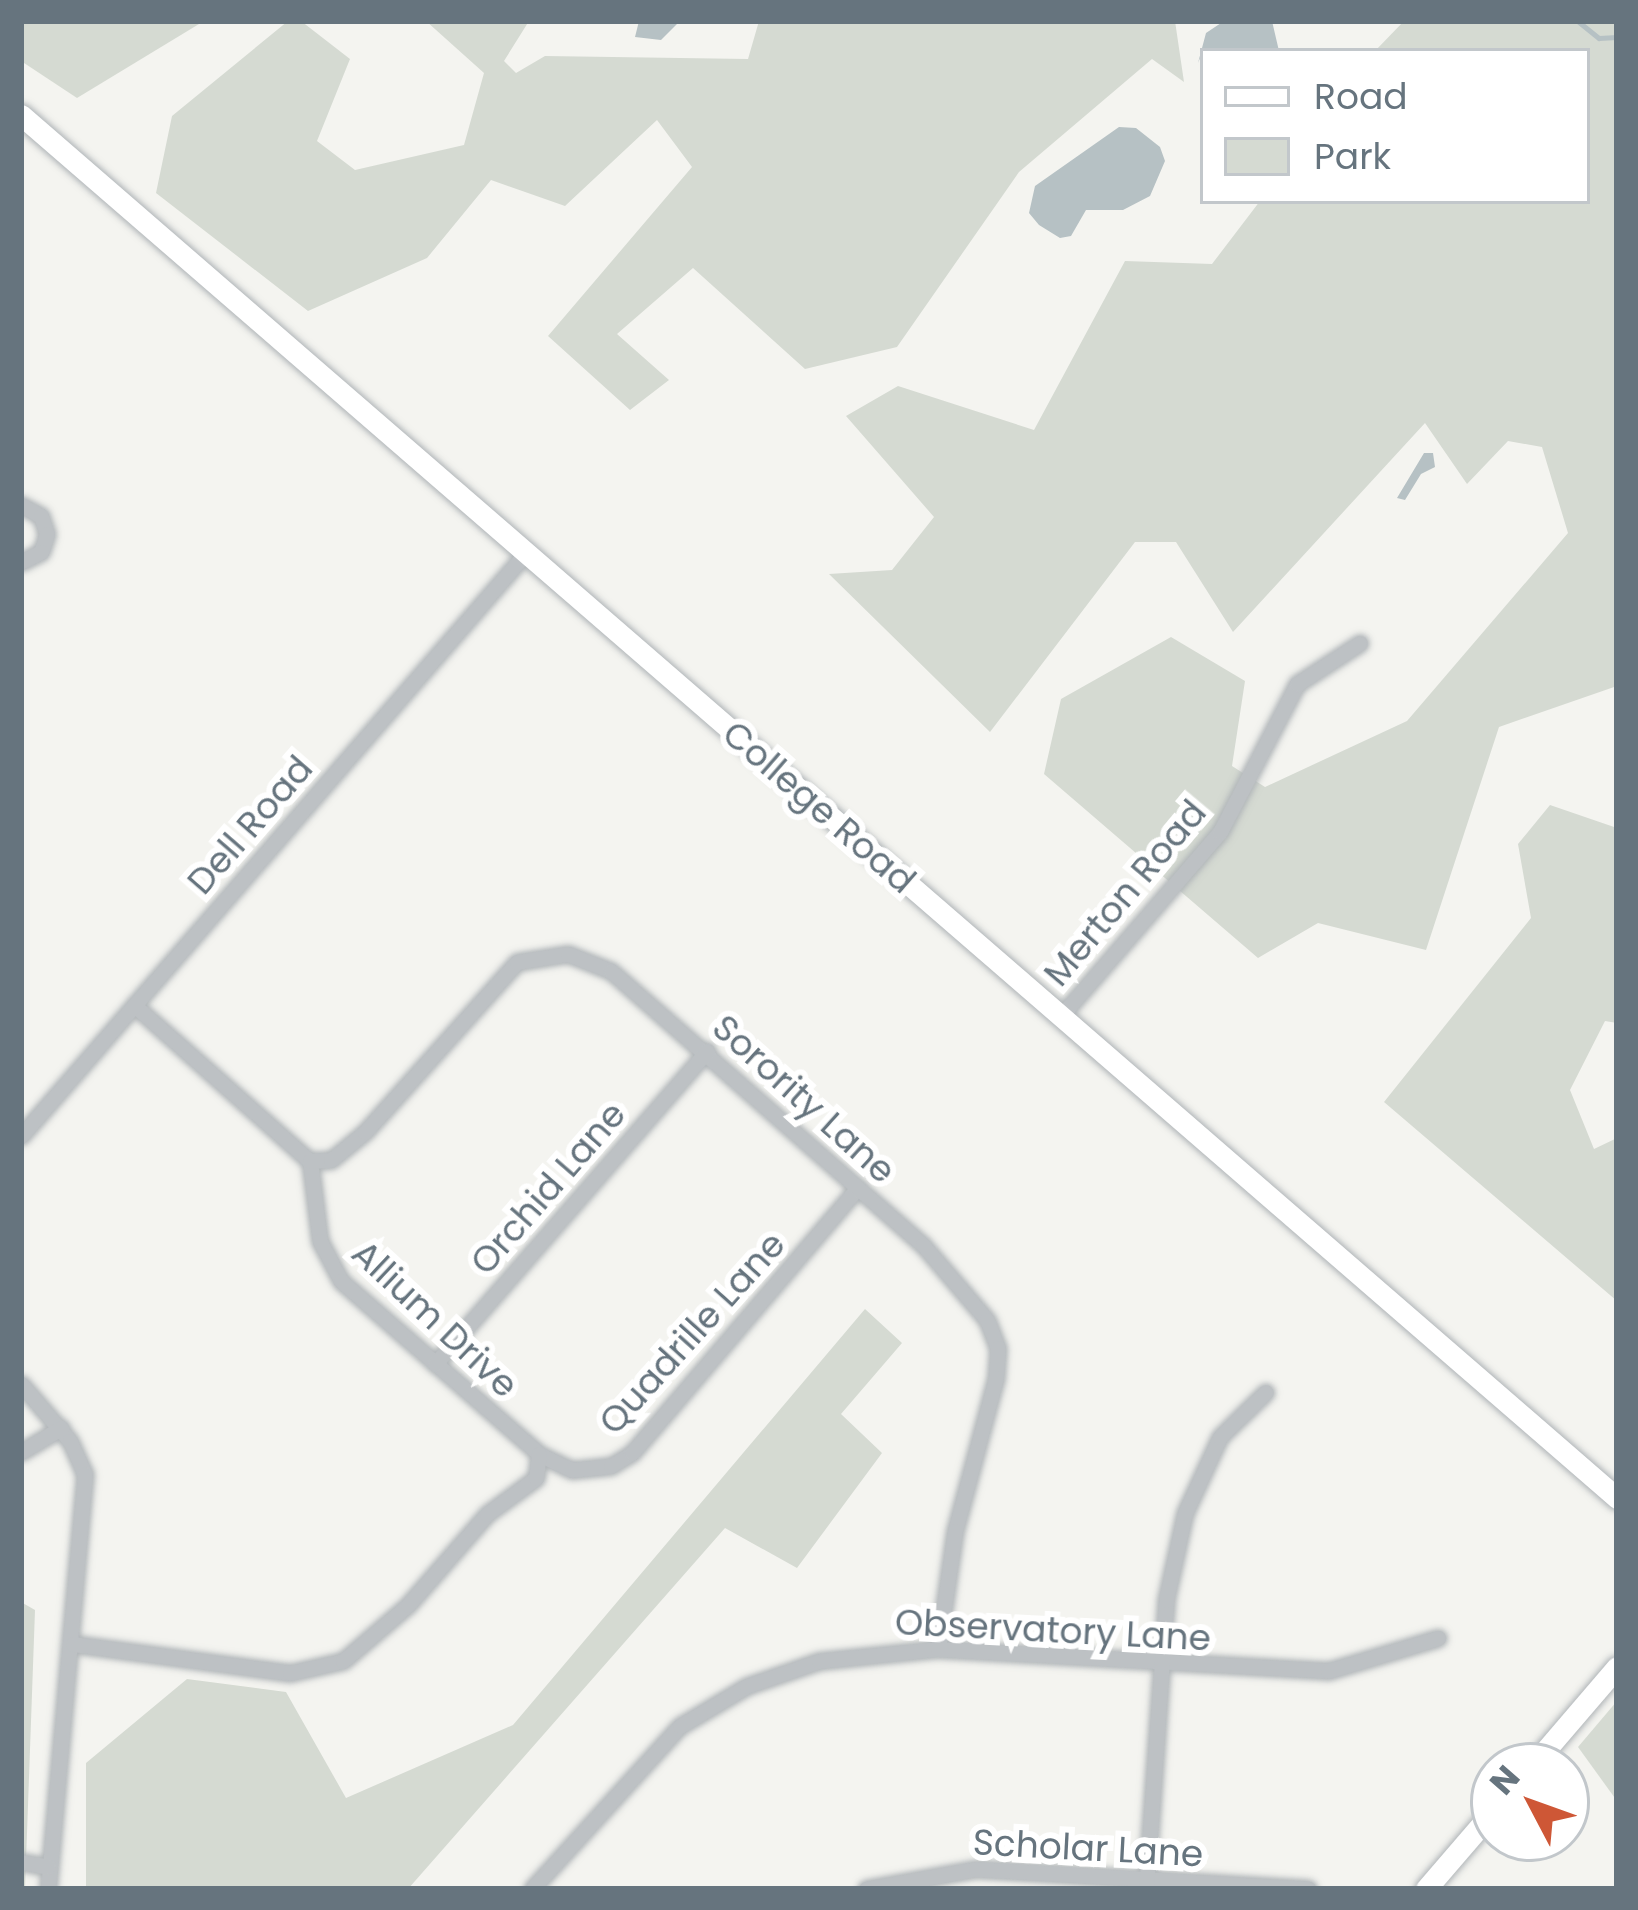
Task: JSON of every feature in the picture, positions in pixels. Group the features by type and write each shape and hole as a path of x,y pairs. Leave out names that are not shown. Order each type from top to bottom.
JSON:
{"street":[{"name":"College Road","path":"21,115 1617,1498"},
{"path":"21,505 41,516 47,534 40,552 21,562"},
{"name":"Dell Road","path":"21,1136 525,554"},
{"name":"Merton Road","path":"1061,1016 1220,832 1297,684 1360,644"},
{"name":"Sorority Lane","path":"310,1161 347,1148 497,976 544,954 592,959 611,970 859,1187 964,1286 998,1348 955,1531 938,1649"},
{"path":"134,1005 310,1161"},
{"name":"Orchid Lane","path":"435,1364 707,1051"},
{"name":"Allium Drive","path":"310,1161 327,1266 539,1454"},
{"name":"Quadrille Lane","path":"539,1454 572,1470 611,1466 632,1453 859,1187"},
{"path":"21,1384 61,1427 85,1474 48,1889"},
{"path":"1146,1885 1159,1667 1180,1535 1205,1459 1266,1392"},
{"path":"21,1452 61,1427"},
{"path":"73,1644 290,1673 343,1661 408,1605 487,1514 536,1478 539,1454"},
{"name":"Observatory Lane","path":"532,1889 642,1761 712,1705 819,1661 938,1649 1159,1667 1328,1671 1438,1638"},
{"path":"1553,1742 1617,1667"},
{"path":"1426,1889 1470,1838"},
{"path":"21,1862 48,1867"},
{"name":"Scholar Lane","path":"866,1889 976,1869 1146,1885 1308,1889"}],"green space":[{"path":"21,21 204,21 77,98 21,61"},
{"path":"288,21 301,21 350,59 317,141 355,170 464,145 484,73 426,21 529,21 504,61 516,73 545,56 748,59 759,21 1175,21 1184,82 1152,59 1019,172 897,347 805,369 693,268 617,334 669,380 630,410 548,336 692,167 657,120 565,206 491,180 427,258 308,311 156,193 172,116"},
{"path":"1404,21 1617,21 1617,686 1499,727 1426,950 1318,923 1258,958 1044,774 1061,699 1171,637 1245,681 1232,766 1265,787 1407,721 1568,533 1542,447 1508,441 1467,484 1425,423 1233,632 1176,542 1135,542 990,732 829,574 892,570 934,517 846,416 898,386 1034,430 1125,261 1212,264 1258,204 1590,204 1590,48 1378,48"},
{"path":"1550,805 1617,828 1617,1023 1605,1021 1570,1090 1594,1149 1617,1138 1617,1301 1384,1102 1531,918 1518,844"},
{"path":"865,1309 902,1343 841,1414 882,1453 797,1568 725,1528 408,1889 86,1889 86,1763 187,1679 286,1692 346,1798 513,1725"},
{"path":"21,1602 35,1610 25,1889 21,1889"},
{"path":"1617,1701 1617,1801 1590,1764 1590,1742 1582,1742"}],"shaded area":[{"path":"639,21 708,21 679,22 661,40 635,37"},
{"path":"1224,21 1272,21 1278,48 1202,48 1206,33"},
{"path":"1119,127 1136,128 1160,147 1165,161 1150,196 1123,210 1086,210 1071,236 1060,238 1039,225 1029,213 1035,186"},
{"path":"1424,453 1433,453 1435,467 1421,474 1405,500 1397,498"}],"waterway":[{"path":"1578,21 1599,38 1617,37"}]}
